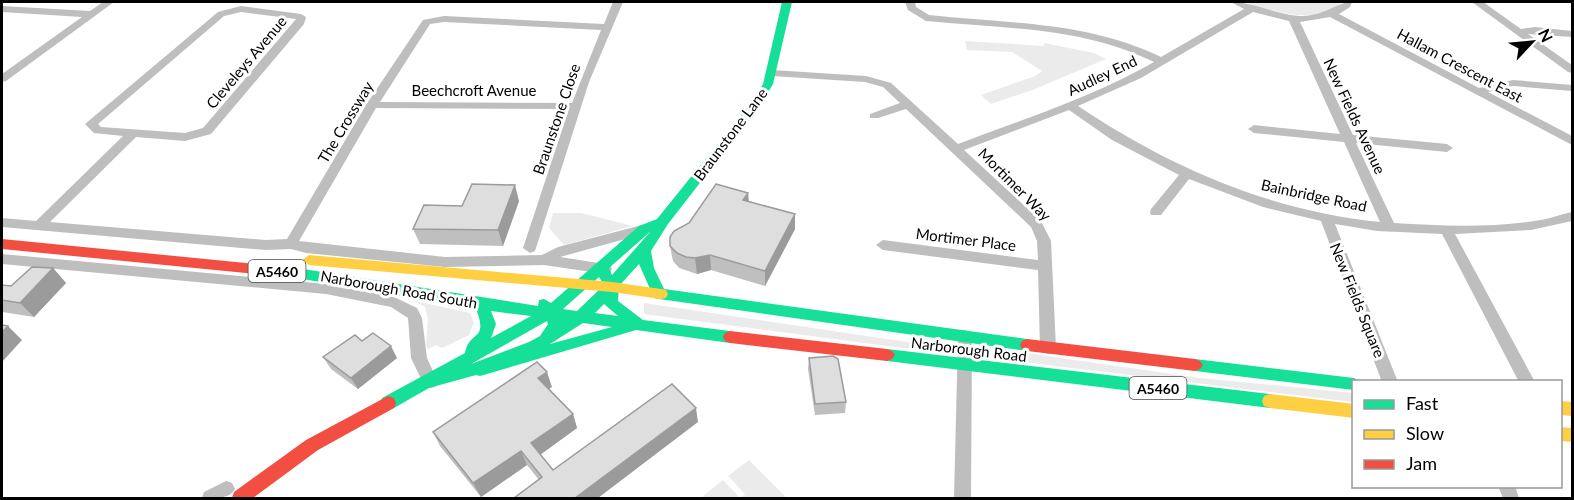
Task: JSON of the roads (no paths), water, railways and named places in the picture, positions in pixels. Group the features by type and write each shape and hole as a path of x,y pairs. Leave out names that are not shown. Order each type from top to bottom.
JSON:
{"main road":[{"name":"Braunstone Lane","path":"480,369 546,338 582,316 658,236 662,222 758,100 772,73 787,2"},
{"path":"233,494 365,414 429,382 551,312 644,229 662,222"},
{"name":"Narborough Road South","path":"2,231 510,280 612,287"},
{"name":"Narborough Road South","path":"2,244 320,275 481,304 582,316"},
{"path":"644,251 646,268 659,294"},
{"path":"602,268 612,287 613,306 639,324"},
{"path":"510,280 551,312 556,324 546,338"},
{"name":"Narborough Road","path":"612,287 1048,348 1352,384"},
{"path":"464,360 488,332 489,317 481,304"},
{"name":"Narborough Road","path":"582,316 597,321 639,324 1352,411"},
{"path":"429,382 610,335 639,324"}],"street":[{"path":"2,79 109,2"},
{"name":"Braunstone Close","path":"530,248 575,106 618,2"},
{"path":"910,2 911,8 926,18 1077,30 1127,45 1163,62"},
{"path":"1236,2 1251,9 1293,18 1333,15 1347,5 1347,2"},
{"path":"1477,2 1572,70"},
{"path":"2,9 90,15"},
{"name":"Cleveleys Avenue","path":"241,9 301,17 300,22 207,131 185,137 134,133 98,130 92,124 221,14 241,9"},
{"name":"Audley End","path":"956,149 1070,106 1163,62 1251,9"},
{"name":"Hallam Crescent East","path":"1333,15 1572,141"},
{"name":"New Fields Avenue","path":"1293,18 1389,227"},
{"name":"The Crossway","path":"291,244 372,105 424,25 432,20 606,27"},
{"path":"1521,32 1535,30 1572,34"},
{"name":"Mortimer Way","path":"772,73 877,80 908,104 1041,230 1045,266 1048,348"},
{"path":"1479,92 1490,86 1511,82 1572,88"},
{"path":"874,116 908,104"},
{"name":"Beechcroft Avenue","path":"372,105 575,106"},
{"name":"Bainbridge Road","path":"1070,106 1126,144 1185,174 1230,192 1326,218 1389,227 1447,231 1567,219"},
{"path":"1254,129 1447,147"},
{"path":"41,224 134,133"},
{"path":"1156,212 1185,174"},
{"name":"New Fields Square","path":"1326,218 1390,380"},
{"path":"1567,219 1572,230"},
{"name":"Narborough Road South","path":"2,223 41,224 267,245 291,244 306,248 465,262 544,260 622,273"},
{"name":"Narborough Road South","path":"544,260 558,252 644,229"},
{"path":"1447,231 1526,380"},
{"name":"Mortimer Place","path":"884,245 1045,266"},
{"name":"Narborough Road South","path":"395,257 428,271"},
{"name":"Narborough Road South","path":"2,259 326,289 394,302 412,312 415,318 419,358 429,382"},
{"path":"962,498 965,336"},
{"path":"210,498 233,494"}]}
